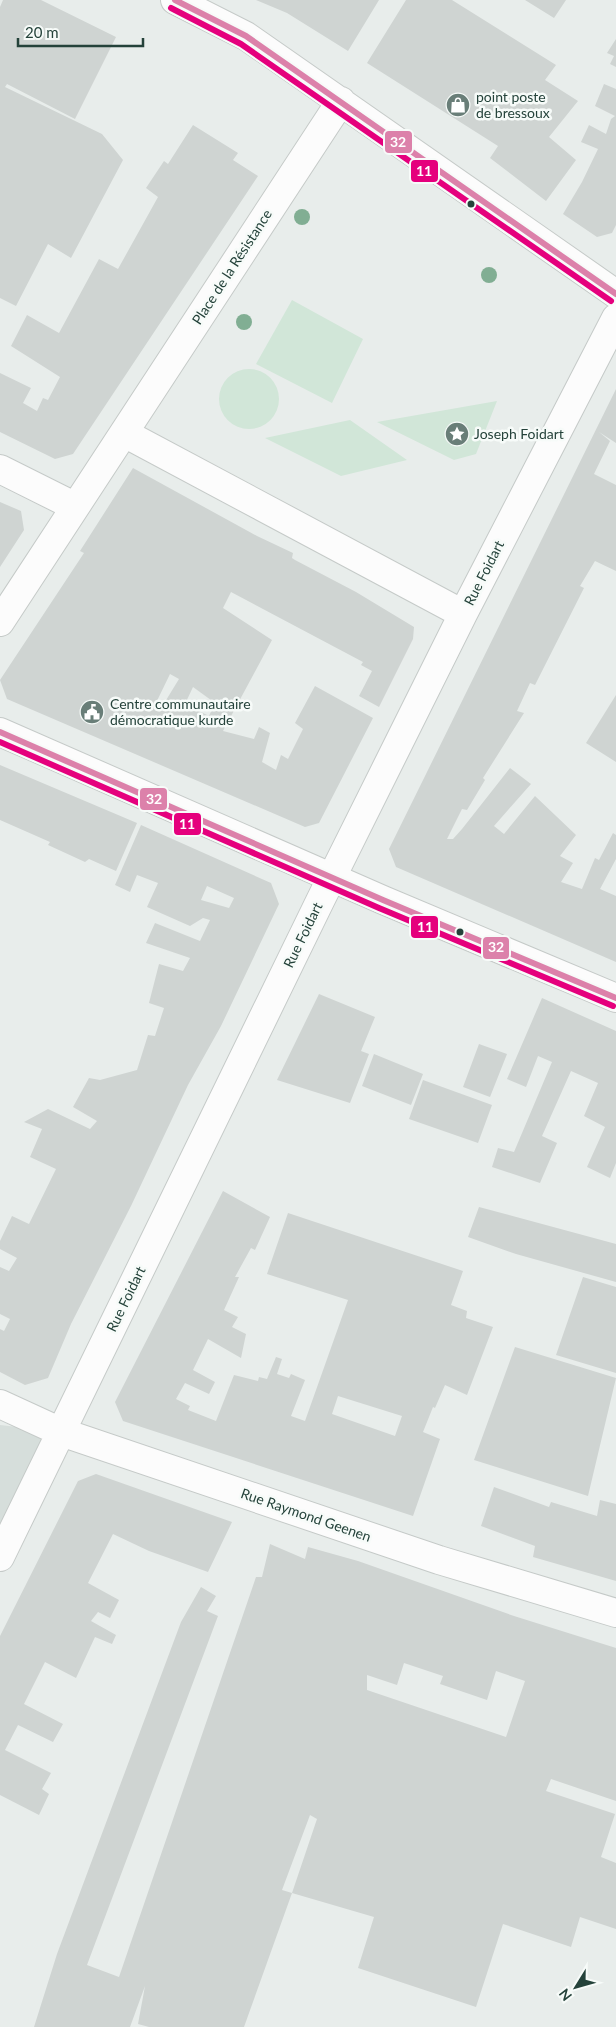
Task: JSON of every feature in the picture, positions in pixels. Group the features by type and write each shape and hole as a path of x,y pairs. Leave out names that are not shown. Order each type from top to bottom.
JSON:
{"street":[{"path":"175,0 246,36 616,294"},
{"name":"Place de la Résistance","path":"0,622 74,506 124,433 341,101"},
{"name":"Rue Foidart","path":"0,1557 332,877 463,614 616,318"},
{"path":"124,433 463,614"},
{"path":"0,469 74,506"},
{"path":"0,732 332,877 616,998"},
{"name":"Rue Raymond Geenen","path":"0,1404 61,1432 439,1560 616,1612"}],"shaded area":[{"path":"0,1425 61,1432 0,1557"}],"green space":[{"path":"292,300 363,339 332,403 256,364"},
{"path":"249,369 265,374 270,378 274,383 279,399 274,415 270,420 265,424 249,429 233,424 228,420 224,415 219,399 224,383 228,378 233,374"},
{"path":"497,401 476,454 454,460 377,422"},
{"path":"350,420 407,460 341,476 265,438"}],"building":[{"path":"3,0 41,0 116,37 75,119 7,84 5,87 102,134 123,160 71,258 48,244 16,306 0,298 0,7"},
{"path":"256,0 379,0 348,51 287,13"},
{"path":"406,0 452,0 556,65 545,80 578,101 549,137 576,160 546,201 490,158 498,146 367,63"},
{"path":"525,0 566,0 554,18"},
{"path":"616,39 616,67 610,64 614,56 607,53"},
{"path":"604,84 616,89 616,225 612,233 597,237 563,214 582,182 598,149 581,142 589,125 606,134 611,119 615,116 595,106"},
{"path":"193,125 238,153 233,160 258,176 73,454 55,459 0,432 0,373 31,388 23,403 37,411 43,398 48,400 60,377 11,346 27,315 59,333 99,259 118,269 158,197 146,188 164,161 168,164"},
{"path":"616,389 616,443 599,432 610,441 594,474 616,485 616,571 595,561 580,586 584,588 535,685 530,683 517,711 524,713 483,778 485,780 467,810 462,809 447,839 453,839 462,829 510,768 531,784 494,826 504,834 535,796 576,835 560,856 573,863 561,882 582,889 595,858 599,860 613,833 616,835 616,859 600,889 616,896 616,962 396,867 389,849"},
{"path":"133,468 257,536 293,553 292,558 295,560 356,592 414,627 413,639 379,707 359,696 372,671 361,665 363,662 231,592 223,608 272,640 223,731 254,739 259,727 270,733 262,762 276,770 281,755 288,759 303,729 295,723 315,686 373,718 319,823 305,827 7,699 0,680 84,553 80,551","holes":["170,674 179,679 160,710 154,707","193,687 215,703 209,716 185,704"]},
{"path":"0,502 21,511 24,530 0,567"},
{"path":"616,695 616,762 586,743"},
{"path":"0,765 137,823 116,871 89,859 85,862 48,845 50,842 0,820"},
{"path":"141,825 271,883 279,904 221,1026 188,1085 131,1206 71,1324 48,1378 25,1385 0,1372 0,1329 4,1331 10,1319 0,1314 0,1267 9,1271 17,1258 0,1249 0,1241 12,1216 29,1224 56,1169 30,1157 42,1129 24,1122 48,1109 90,1129 97,1121 73,1107 89,1078 100,1080 137,1070 148,1035 155,1036 164,1008 149,1003 159,964 183,971 190,958 146,943 155,923 200,941 210,920 203,918 190,926 147,907 158,883 137,875 130,892 115,885","holes":["207,886 234,898 229,908 201,900"]},
{"path":"319,994 375,1017 361,1051 369,1054 350,1103 277,1080"},
{"path":"542,998 616,1031 616,1163 610,1178 587,1167 605,1127 584,1116 598,1083 571,1071 542,1136 557,1143 540,1183 492,1167 498,1148 514,1152 552,1062 538,1056 526,1087 507,1079"},
{"path":"479,1044 507,1054 490,1097 463,1087"},
{"path":"374,1054 423,1074 411,1105 362,1086"},
{"path":"423,1080 492,1105 478,1143 409,1119"},
{"path":"223,1191 270,1217 255,1250 251,1248 235,1277 239,1277 224,1310 238,1317 232,1327 246,1334 241,1358 208,1339 193,1370 215,1382 209,1394 185,1383 176,1399 190,1406 188,1410 216,1421 234,1375 258,1381 259,1377 267,1379 276,1357 282,1359 277,1374 289,1378 291,1374 305,1380 291,1416 305,1421 348,1300 267,1274 288,1213 463,1271 451,1305 467,1311 466,1318 493,1327 467,1395 445,1385 435,1408 433,1407 423,1432 440,1439 413,1516 123,1421 115,1402","holes":["338,1396 402,1416 395,1436 332,1414"]},
{"path":"479,1207 616,1244 616,1282 516,1254 468,1237"},
{"path":"583,1277 616,1287 616,1373 556,1355"},
{"path":"515,1347 616,1378 588,1496 474,1460"},
{"path":"96,1474 232,1522 208,1572 149,1551 113,1534 88,1583 119,1600 110,1618 98,1612 91,1621 116,1635 112,1644 95,1637 76,1678 45,1662 24,1704 63,1724 53,1742 18,1725 5,1750 51,1773 42,1789 49,1794 39,1815 0,1795 0,1636 78,1481"},
{"path":"494,1487 549,1507 551,1502 597,1516 600,1500 616,1504 616,1581 533,1557 535,1546 481,1526"},
{"path":"270,1544 305,1559 308,1547 358,1561 514,1616 616,1648 616,1801 551,1779 546,1791 615,1814 601,1857 616,1863 616,1929 580,1917 571,1947 503,1924 476,2007 358,1968 374,1917 292,1893 244,2027 149,2027 138,2024 145,1986 130,2027 34,2027 57,1954 181,1622 201,1587 216,1596 207,1611 218,1616 87,1965 119,1977 256,1577 262,1577","holes":["404,1663 443,1676 440,1684 487,1700 496,1671 525,1681 506,1737 367,1690 367,1675 397,1685","310,1815 317,1819 292,1893 282,1890"]}],"transit line":[{"name":"32","path":"175,0 246,36 616,294"},
{"name":"11","path":"171,8 241,44 611,301"},
{"name":"32","path":"0,732 383,900 616,998"},
{"name":"11","path":"0,742 379,908 613,1006"}],"place":[{"name":"point poste de bressoux","path":"458,105"},
{"name":"Joseph Foidart","path":"457,434"},
{"name":"Centre communautaire démocratique kurde","path":"92,712"}]}
